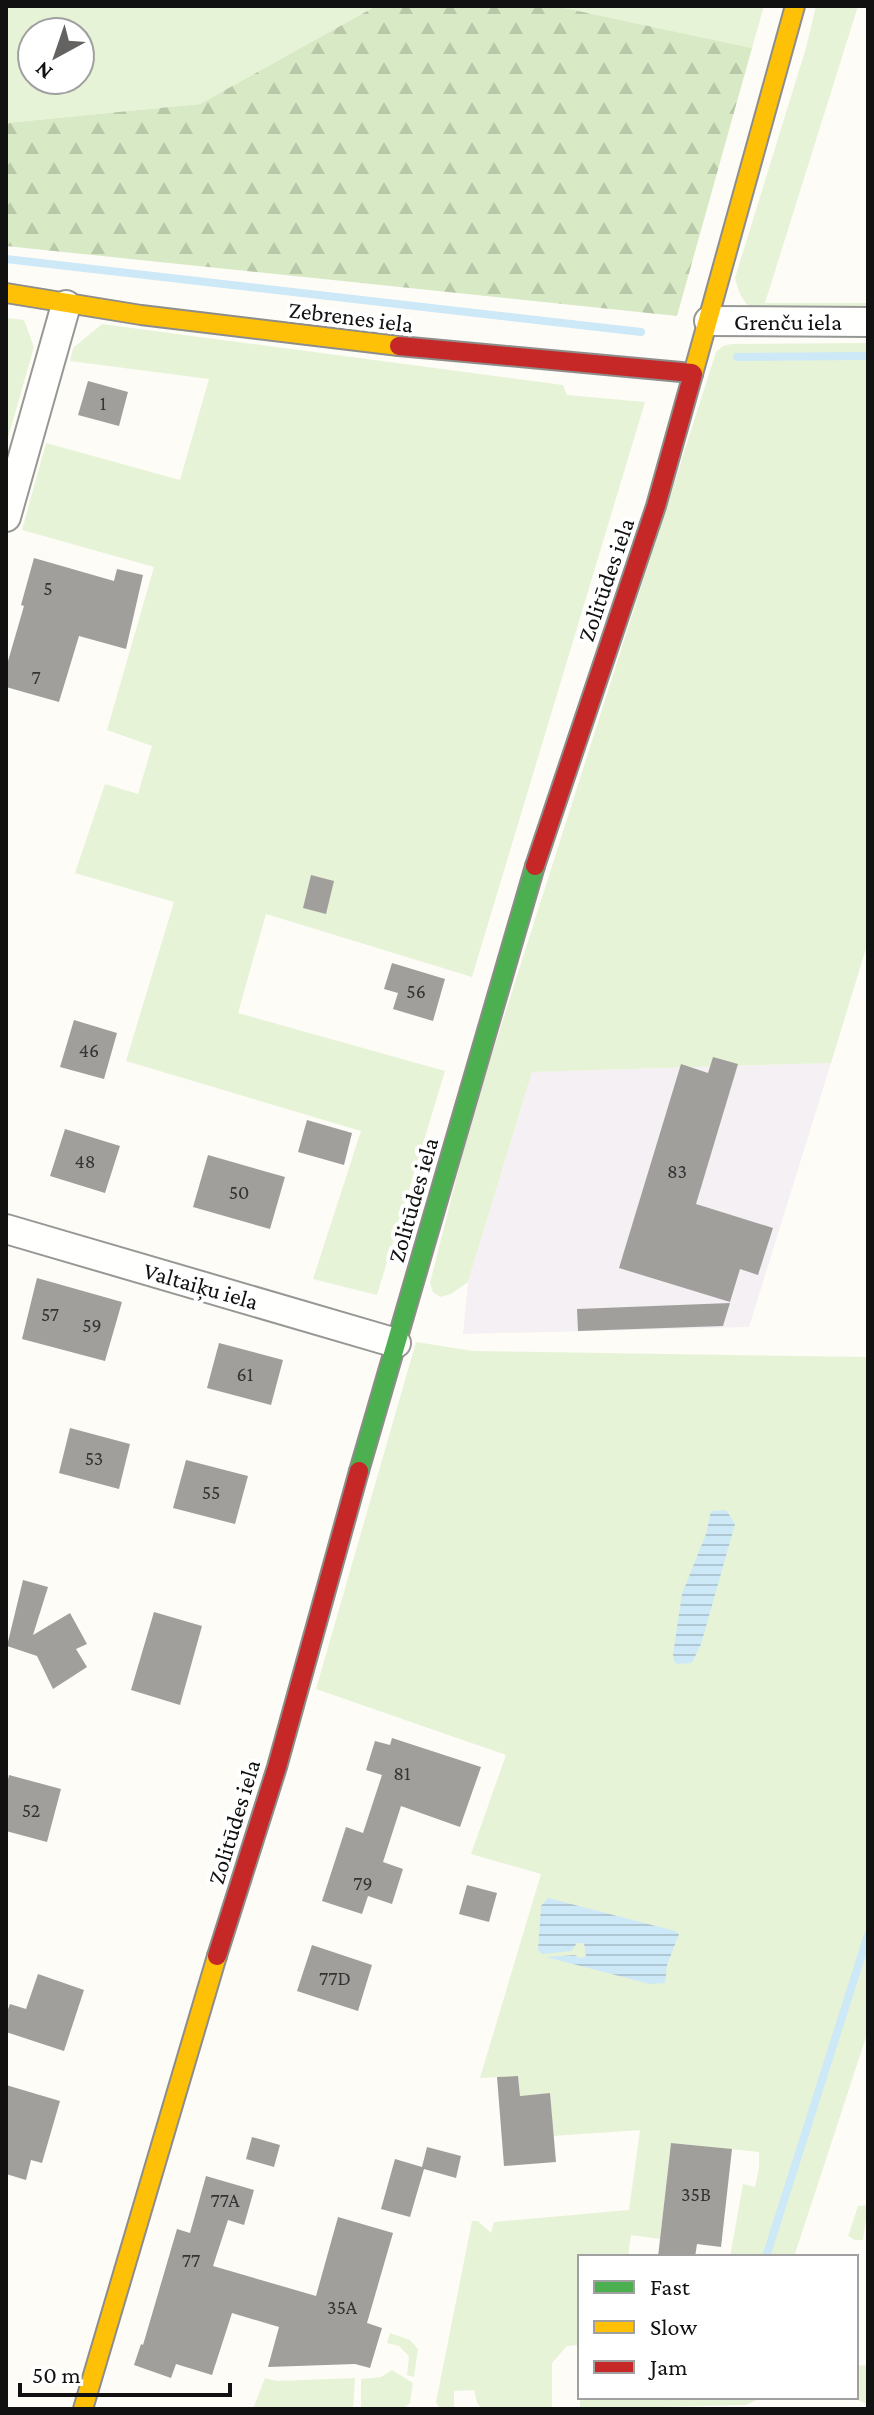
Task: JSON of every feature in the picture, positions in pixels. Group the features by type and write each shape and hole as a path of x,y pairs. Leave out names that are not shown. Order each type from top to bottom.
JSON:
{"street":[{"name":"Zolitūdes iela","path":"83,2409 211,1974 277,1767 396,1343 540,850 656,506 795,6"},
{"name":"Zebrenes iela","path":"6,293 66,305 322,338 520,360 692,373"},
{"path":"6,517 66,305"},
{"name":"Grenču iela","path":"709,321 868,322"},
{"name":"Valtaiķu iela","path":"6,1229 396,1343"}],"shaded area":[{"path":"831,1063 749,1327 463,1334 468,1282 532,1072"}],"green space":[{"path":"6,6 376,6 200,104 6,123"},
{"path":"376,6 555,6 752,48 677,316 6,246 6,123 200,104"},
{"path":"555,6 764,6 752,48"},
{"path":"816,6 858,6 765,303 868,303 868,311 753,309 743,299 735,278 806,48"},
{"path":"6,318 24,320 34,347 6,445"},
{"path":"102,324 563,385 567,395 645,402 472,977 266,914 238,1013 445,1071 377,1295 313,1279 361,1131 126,1061 174,902 75,873 105,784 138,794 152,746 107,730 154,567 22,530 46,443 180,480 209,379 70,361 73,348"},
{"path":"868,343 868,942 831,1063 532,1072 468,1282 451,1294 440,1297 433,1292 430,1283 471,1120 716,352 731,344"},
{"path":"416,1342 473,1351 868,1357 868,2031 795,2255 730,2255 743,2184 755,2187 759,2152 671,2143 660,2239 631,2235 628,2255 578,2255 578,2345 567,2346 552,2363 552,2409 482,2409 474,2390 454,2391 454,2409 440,2409 436,2402 472,2221 478,2221 491,2233 494,2222 629,2210 640,2130 553,2136 550,2093 520,2096 518,2076 480,2078 541,1874 471,1854 506,1755 316,1689","holes":["711,1512 701,1644 692,1663 706,1534"]},
{"path":"868,2205 863,2240 855,2240 848,2236 858,2206"},
{"path":"390,2333 410,2340 418,2349 414,2377 407,2375 409,2356 399,2346 387,2343"},
{"path":"868,2365 868,2404 856,2399 858,2399 858,2366"},
{"path":"392,2370 413,2383 410,2403 403,2409 361,2409 361,2379 381,2377"},
{"path":"265,2378 277,2381 355,2378 353,2409 253,2409"},
{"path":"580,2399 759,2399 746,2405 580,2409"}],"water":[{"path":"726,1510 735,1524 701,1644 692,1663 677,1664 673,1654 682,1594 706,1534 711,1511"},
{"path":"548,1898 675,1931 679,1934 667,1965 665,1983 650,1984 546,1957 586,1957 584,1943 577,1943 571,1951 542,1954 538,1950 541,1906"}],"building":[{"path":"88,381 128,392 119,426 78,415"},
{"path":"34,558 114,581 117,569 143,575 126,649 79,636 59,702 6,687 6,668"},
{"path":"311,875 334,881 326,914 303,908"},
{"path":"392,963 445,979 433,1021 393,1009 398,993 384,989"},
{"path":"74,1020 117,1033 104,1079 60,1067"},
{"path":"713,1057 738,1064 696,1204 773,1228 758,1275 740,1269 730,1302 619,1268 681,1064 708,1073"},
{"path":"307,1120 352,1133 344,1165 298,1152"},
{"path":"65,1129 120,1146 105,1193 50,1176"},
{"path":"208,1155 285,1177 270,1229 193,1207"},
{"path":"37,1278 122,1302 105,1361 22,1339"},
{"path":"730,1303 723,1326 578,1331 577,1309"},
{"path":"219,1343 283,1360 271,1405 207,1388"},
{"path":"70,1428 130,1444 119,1489 59,1473"},
{"path":"186,1460 248,1476 235,1524 173,1508"},
{"path":"23,1580 48,1587 33,1635 70,1613 87,1644 76,1649 87,1667 53,1689 37,1656 7,1646"},
{"path":"154,1612 202,1626 180,1705 131,1690"},
{"path":"392,1738 481,1767 460,1827 401,1806 383,1862 403,1869 392,1904 368,1896 362,1914 322,1901 346,1827 363,1833 382,1775 366,1770 375,1741 390,1745"},
{"path":"9,1775 61,1789 47,1842 6,1831"},
{"path":"467,1885 497,1893 489,1922 459,1914"},
{"path":"312,1945 372,1965 358,2011 297,1991"},
{"path":"38,1974 84,1990 64,2051 6,2032 6,2015 10,2004 26,2009"},
{"path":"518,2076 520,2096 550,2093 556,2162 504,2166 497,2077"},
{"path":"6,2085 60,2101 42,2163 31,2160 26,2180 6,2174"},
{"path":"252,2137 280,2145 274,2167 246,2159"},
{"path":"671,2143 732,2149 721,2247 697,2244 695,2255 658,2255"},
{"path":"427,2147 461,2156 456,2178 424,2169 410,2217 381,2209 395,2159 422,2167"},
{"path":"206,2176 254,2190 244,2225 228,2220 213,2266 316,2296 338,2217 393,2233 367,2323 382,2328 370,2368 355,2364 268,2367 279,2327 232,2313 212,2375 176,2364 171,2378 134,2365 143,2345 177,2229 190,2233"}],"waterway":[{"path":"6,259 641,332"},
{"path":"737,357 868,356"},
{"path":"767,2255 868,1935"}],"traffic: fast":[{"path":"359,1471 535,866"}],"traffic: slow":[{"path":"693,374 795,6"},
{"path":"6,293 141,315 399,346"},
{"path":"83,2409 217,1956"}],"traffic: jam":[{"path":"399,346 692,373"},
{"path":"535,866 656,506 693,374"},
{"path":"217,1956 277,1767 359,1471"}]}
